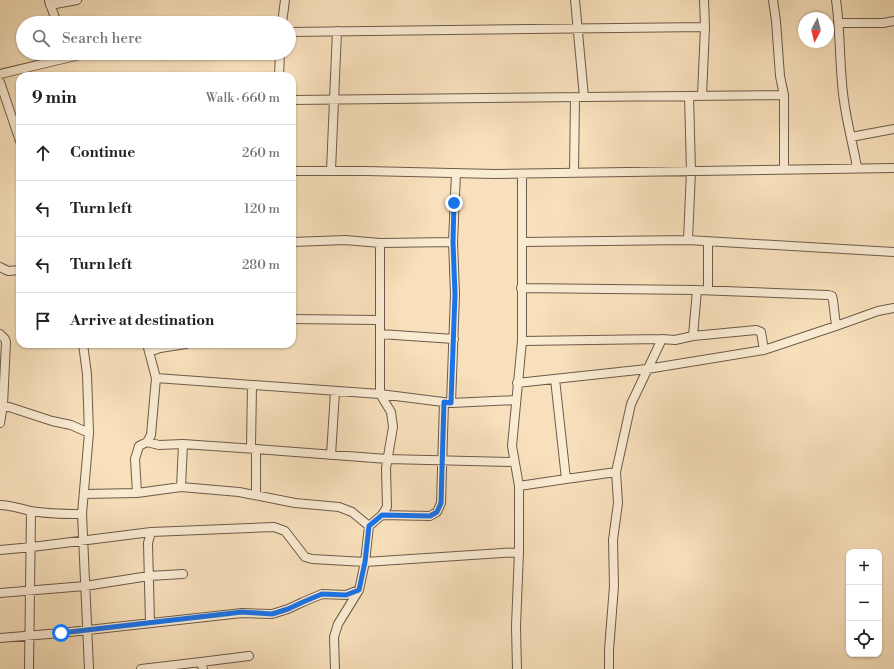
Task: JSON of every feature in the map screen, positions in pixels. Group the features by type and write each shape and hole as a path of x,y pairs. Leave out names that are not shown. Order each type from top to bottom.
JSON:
{"street":[{"path":"54,16 49,2 77,0"},
{"path":"283,16 285,0"},
{"path":"574,0 584,97"},
{"path":"702,96 705,27 704,0"},
{"path":"773,0 780,76 784,95 784,169"},
{"path":"836,0 844,102 858,167"},
{"path":"839,23 894,22"},
{"path":"296,32 705,27"},
{"path":"331,170 337,32"},
{"path":"0,74 51,60"},
{"path":"279,72 280,60"},
{"path":"0,82 16,129"},
{"path":"296,100 784,95"},
{"path":"688,240 691,171 690,96"},
{"path":"574,173 575,97"},
{"path":"851,137 894,129"},
{"path":"296,171 331,170 522,174 858,167 894,168"},
{"path":"382,515 430,516 437,512 441,503 442,460 454,339 455,294 453,242 456,173"},
{"path":"517,669 516,626 519,552 519,486 512,446 515,400 522,341 522,174"},
{"path":"296,242 344,240 380,243 453,242"},
{"path":"522,242 688,240 894,252"},
{"path":"708,242 708,290"},
{"path":"335,669 334,637 338,624 359,590 365,562 369,526 382,515 386,507 386,468 393,427 391,412 380,394 380,243"},
{"path":"0,267 8,271 16,270"},
{"path":"521,288 708,290 828,295 832,296 836,326"},
{"path":"692,336 697,290"},
{"path":"517,383 647,369 764,350 878,311 894,308"},
{"path":"296,318 379,320"},
{"path":"522,341 675,340 692,336 756,330 761,332 764,350"},
{"path":"0,334 6,342 0,423"},
{"path":"380,334 454,339"},
{"path":"609,669 614,586 613,540 618,503 616,472 631,404 662,340"},
{"path":"84,348 87,374 89,433 82,510 89,669"},
{"path":"137,493 135,459 139,446 147,442 151,435 156,378 148,348 160,348"},
{"path":"156,378 214,381 335,392 380,394 448,402 515,400"},
{"path":"555,379 566,479"},
{"path":"252,385 256,495"},
{"path":"331,455 335,392"},
{"path":"1,404 89,433"},
{"path":"147,442 159,445 183,444 254,448 387,460 514,462"},
{"path":"181,487 183,444"},
{"path":"519,486 616,472"},
{"path":"84,494 137,493 181,487 239,492 295,503 339,508 352,512 369,526"},
{"path":"0,505 10,505 31,511 54,514 82,510"},
{"path":"29,669 32,547 31,511"},
{"path":"0,550 151,532 274,527 285,531 305,557 312,559 365,562 519,552"},
{"path":"150,623 148,543 151,532"},
{"path":"0,593 85,586 149,576 183,574"},
{"path":"0,638 88,630 242,612 272,614 288,609 322,594 346,595 359,590"},
{"path":"141,669 202,665 249,656"}],"route":[{"path":"61,633 242,612 272,614 288,609 322,594 346,595 359,590 368,546 369,526 382,515 430,516 437,512 441,503 444,402 451,403 455,294 453,242 454,203"}]}
